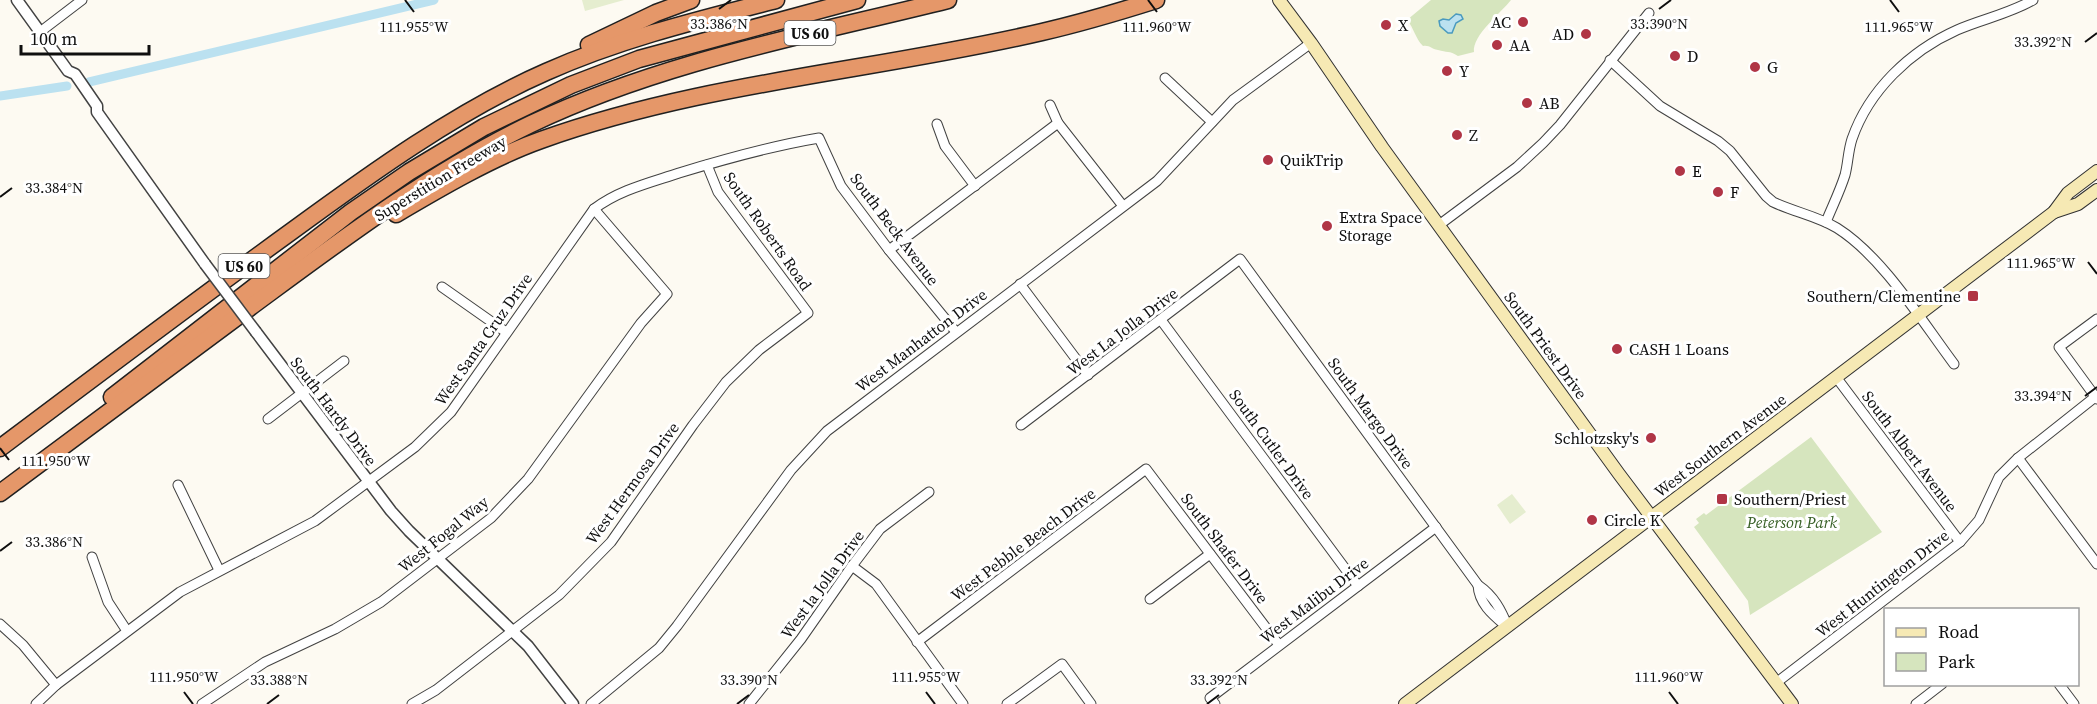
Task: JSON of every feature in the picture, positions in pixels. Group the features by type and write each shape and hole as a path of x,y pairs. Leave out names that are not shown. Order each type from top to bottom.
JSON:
{"highway":[{"path":"496,97 618,30 691,0"},
{"name":"US 60","path":"0,448 358,183 429,136 496,97 591,53 691,22 776,0"},
{"path":"33,468 130,382 283,263 409,172 475,132 571,85 628,63 857,0"},
{"path":"890,14 935,0"},
{"name":"Superstition Freeway","path":"0,493 285,282 424,183 533,123 598,96 678,68 948,0"},
{"path":"285,282 435,192 482,167 550,137 632,111 1040,33 1156,0"}],"main road":[{"name":"South Priest Drive","path":"1279,0 1387,155 1651,518 1792,704"},
{"name":"West Southern Avenue","path":"1405,704 2054,212 2068,193 2097,171"},
{"name":"West Southern Avenue","path":"2054,212 2078,204 2097,190"}],"street":[{"name":"South Hardy Drive","path":"17,0 84,93 97,106 97,112 205,264 368,482 402,523 513,631 550,672 573,704"},
{"path":"40,32 82,0"},
{"path":"1826,222 1846,173 1851,142 1863,112 1892,74 1913,56 1956,30 2016,10 2033,0"},
{"path":"1439,225 1517,167 1543,143 1560,125 1649,13"},
{"name":"West Manhatton Drive","path":"591,704 659,648 791,470 810,447 840,419 1164,174 1233,100 1311,43"},
{"path":"1610,60 1660,106 1718,141 1730,151 1766,196 1773,201 1826,222 1858,243 1918,315 1954,364"},
{"path":"1165,78 1212,122"},
{"path":"1050,105 1058,123 1123,206"},
{"path":"889,249 1058,123"},
{"path":"937,124 945,146 975,186"},
{"name":"West Santa Cruz Drive","path":"36,704 56,685 180,592 315,520 415,447 451,412 594,209 611,196 774,146 819,138"},
{"name":"South Beck Avenue","path":"819,138 842,186 956,332"},
{"name":"South Roberts Road","path":"707,165 718,192 808,313"},
{"name":"West Fogal Way","path":"202,704 265,662 335,629 381,602 491,518 528,479 640,322 667,294 594,209"},
{"name":"West La Jolla Drive","path":"1021,425 1240,260"},
{"name":"South Margo Drive","path":"1240,260 1478,585 1488,592 1500,609 1508,627"},
{"path":"1020,284 1088,375"},
{"path":"442,287 506,332"},
{"name":"West Hermosa Drive","path":"412,704 436,690 559,595 611,542 726,382 759,350 808,313"},
{"path":"2096,398 2059,347 2097,319"},
{"name":"South Cutler Drive","path":"1161,320 1358,586"},
{"path":"268,419 344,361"},
{"name":"South Albert Avenue","path":"1836,377 1960,542"},
{"name":"West Huntington Drive","path":"1776,683 1960,542 1979,520 1999,477 2018,458 2096,398"},
{"path":"2018,458 2097,564"},
{"name":"South Shafer Drive","path":"1146,469 1279,645"},
{"name":"West Pebble Beach Drive","path":"917,642 1146,469"},
{"path":"178,485 219,570"},
{"name":"West la Jolla Drive","path":"749,704 801,639 880,529 929,492"},
{"name":"West Malibu Drive","path":"1213,701 1279,645 1436,527"},
{"path":"1150,599 1210,554"},
{"path":"92,557 108,602 127,631"},
{"path":"852,566 876,584 963,704"},
{"path":"0,624 24,645 56,685"},
{"path":"1007,704 1062,663 1091,704"},
{"path":"1916,704 1939,686"},
{"path":"2060,686 2074,704"}],"green space":[{"path":"582,0 624,0 585,11"},
{"path":"1431,0 1511,0 1482,31 1474,52 1458,56 1423,46 1407,20","holes":["1456,14 1460,21 1446,31 1439,23 1443,19 1449,20"]},
{"name":"Peterson Park","path":"1811,437 1882,532 1750,615 1748,601 1694,527 1699,523 1696,519 1704,513 1706,515"},
{"path":"1512,494 1526,512 1510,524 1497,505"}],"water":[{"path":"1456,14 1461,15 1463,19 1456,23 1452,33 1448,33 1440,26 1439,21 1449,20"}],"waterway":[{"path":"89,82 434,0"},
{"path":"0,96 67,86"}],"place":[{"name":"AC","path":"1523,22"},
{"name":"X","path":"1386,25"},
{"name":"AD","path":"1586,34"},
{"name":"AA","path":"1497,45"},
{"name":"D","path":"1675,56"},
{"name":"G","path":"1755,67"},
{"name":"Y","path":"1447,71"},
{"name":"AB","path":"1527,103"},
{"name":"Z","path":"1457,135"},
{"name":"QuikTrip","path":"1268,160"},
{"name":"E","path":"1680,171"},
{"name":"F","path":"1718,192"},
{"name":"Extra Space Storage","path":"1327,226"},
{"name":"Southern/Clementine","path":"1973,296"},
{"name":"CASH 1 Loans","path":"1617,349"},
{"name":"Schlotzsky's","path":"1651,438"},
{"name":"Southern/Priest","path":"1722,499"},
{"name":"Circle K","path":"1592,520"}]}
